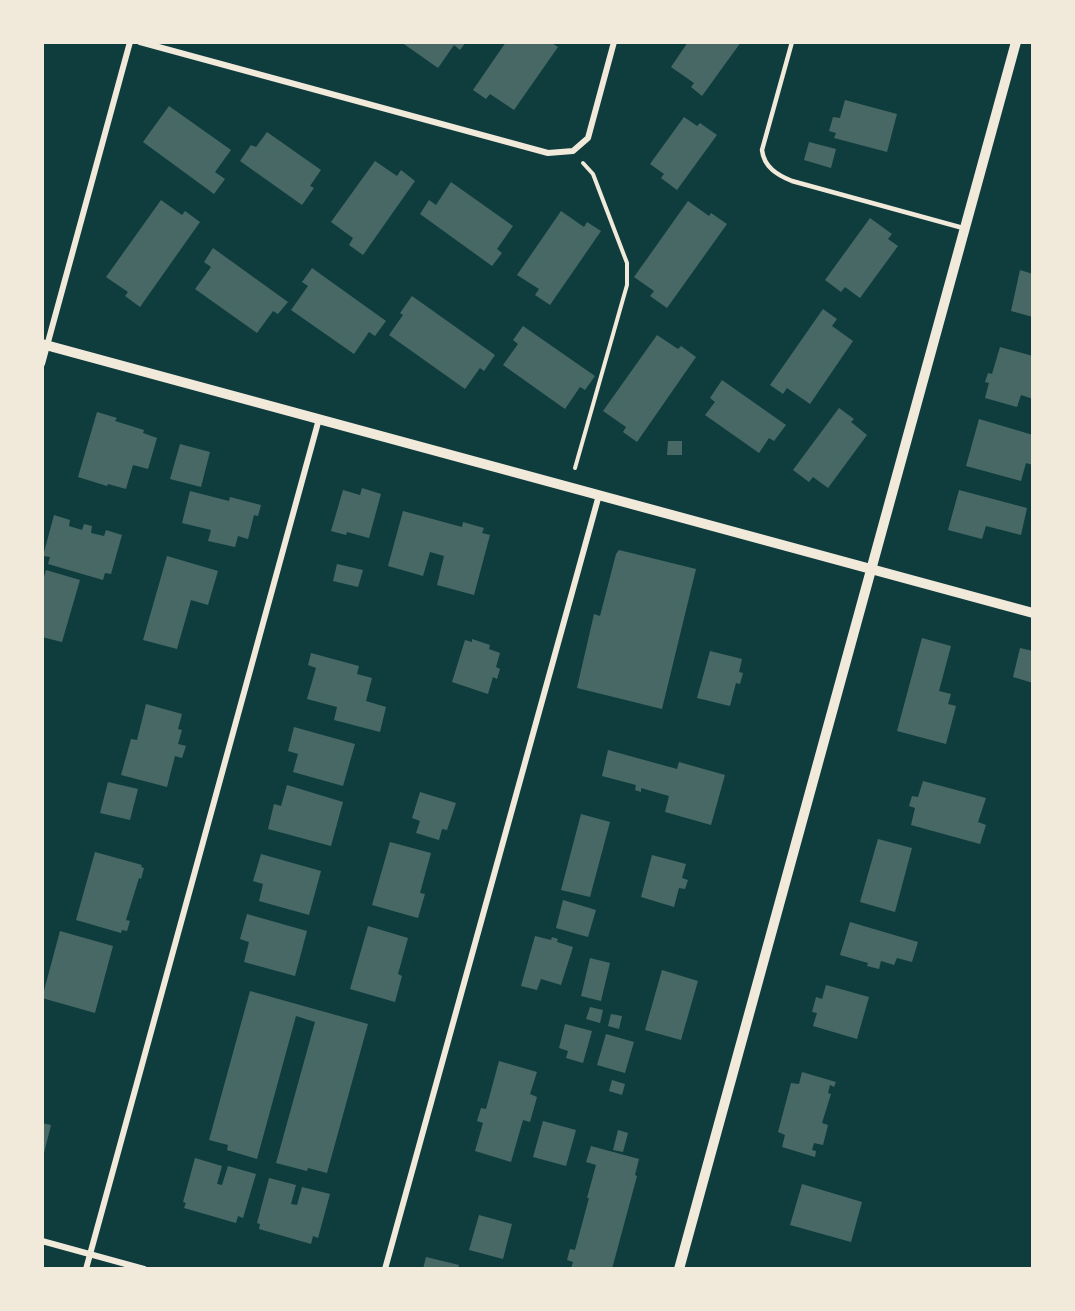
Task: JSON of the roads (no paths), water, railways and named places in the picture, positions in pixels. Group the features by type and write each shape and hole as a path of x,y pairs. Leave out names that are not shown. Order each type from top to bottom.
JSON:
{"street":[{"path":"42,364 45,345 130,42"},
{"path":"140,42 548,153 573,151 588,138 614,42"},
{"path":"679,1269 1016,42"},
{"path":"45,345 1033,613"},
{"path":"86,1269 319,419"},
{"path":"385,1269 599,495"},
{"path":"42,1241 144,1269"}],"lane":[{"path":"792,42 762,150 763,160 771,169 779,176 792,181 964,229"}]}
